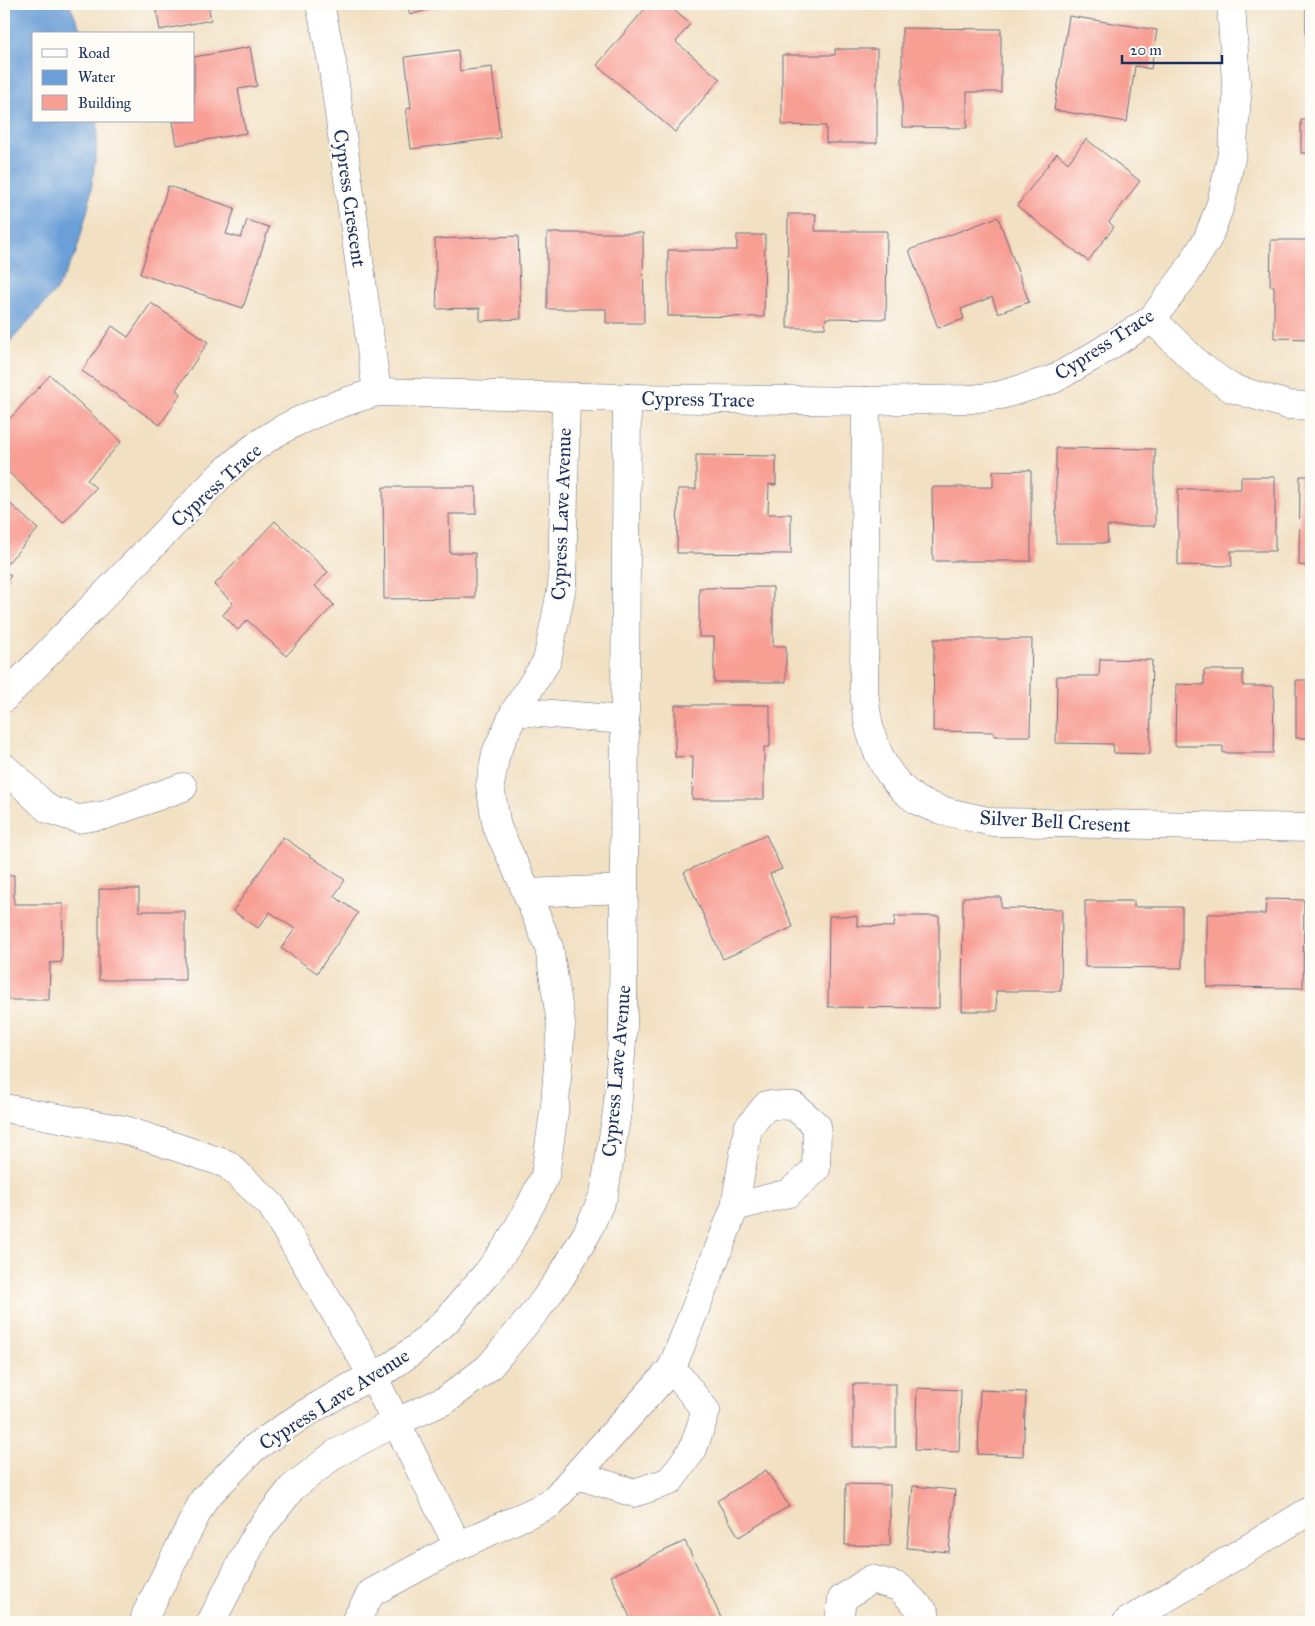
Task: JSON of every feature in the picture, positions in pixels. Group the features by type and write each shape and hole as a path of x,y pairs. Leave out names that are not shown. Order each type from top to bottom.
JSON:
{"street":[{"name":"Cypress Crescent","path":"320,4 332,62 377,392"},
{"name":"Cypress Trace","path":"4,698 220,476 274,434 346,401 377,392 566,397 866,401 972,399 1001,395 1054,379 1152,319 1186,274 1208,238 1221,203 1232,154 1237,98 1231,4"},
{"path":"1152,319 1200,366 1231,388 1288,406 1311,406"},
{"name":"Cypress Lave Avenue","path":"144,1622 146,1614 204,1499 254,1448 300,1416 389,1368 418,1347 446,1321 509,1244 544,1176 555,1105 561,1024 549,946 528,893 497,827 490,786 496,753 515,711 547,661 562,586 566,397"},
{"name":"Cypress Lave Avenue","path":"211,1622 257,1533 292,1488 335,1454 396,1422 446,1400 489,1367 536,1311 561,1277 587,1233 604,1194 617,1112 623,1026 628,398"},
{"name":"Silver Bell Cresent","path":"866,401 864,688 866,714 872,739 883,762 897,784 916,801 946,811 992,822 1311,828"},
{"path":"515,711 625,720"},
{"path":"4,768 48,809 78,820 105,815 183,788"},
{"path":"528,893 624,889"},
{"path":"4,1108 124,1130 227,1164 271,1205 373,1376 458,1546"},
{"path":"355,1622 371,1593 458,1546 550,1504 577,1475 672,1368 735,1207"},
{"path":"577,1475 634,1492 670,1481 693,1449 706,1411 672,1368"},
{"path":"1127,1622 1311,1510"},
{"path":"839,1622 842,1599 871,1578 899,1588 925,1613 924,1622"}],"water":[{"path":"4,4 69,4 82,32 32,32 32,122 98,122 89,205 76,253 57,289 4,349"}],"building":[{"path":"155,4 208,4 211,20 160,30"},
{"path":"407,4 447,4 410,15"},
{"path":"649,4 667,4 690,24 676,42 720,79 675,132 597,65"},
{"path":"1306,4 1311,4 1311,52 1306,52"},
{"path":"1069,16 1157,30 1151,69 1135,66 1127,122 1054,110"},
{"path":"902,28 1001,29 1001,92 967,92 967,128 902,127"},
{"path":"250,47 257,86 238,89 246,133 177,145 173,122 195,122 195,57"},
{"path":"835,49 877,49 877,143 826,143 826,126 782,125 782,55 835,55"},
{"path":"458,50 460,71 492,67 500,138 411,149 406,109 411,108 405,57"},
{"path":"1301,120 1311,120 1311,153 1301,153"},
{"path":"1086,139 1140,181 1109,222 1114,227 1088,261 1017,206 1057,153 1068,163"},
{"path":"168,186 235,208 226,234 241,238 247,220 269,227 243,308 140,274"},
{"path":"788,214 816,214 815,231 887,231 886,319 826,318 825,328 787,328"},
{"path":"998,217 1029,302 998,313 992,297 961,309 964,319 938,328 909,250"},
{"path":"547,233 643,233 644,323 606,323 606,309 547,309"},
{"path":"737,235 765,235 764,317 668,316 668,250 737,250"},
{"path":"518,236 521,319 480,321 480,308 437,309 435,239"},
{"path":"1271,240 1311,240 1311,339 1274,338 1274,286 1270,286"},
{"path":"151,303 208,342 176,390 181,394 160,425 82,371 112,326 128,337"},
{"path":"50,375 121,442 87,480 96,488 63,523 4,468 4,425"},
{"path":"1056,448 1155,449 1155,526 1107,526 1108,543 1056,543"},
{"path":"696,455 776,456 776,485 769,484 768,514 791,514 791,554 677,553 678,489 696,489"},
{"path":"1031,470 1031,561 933,561 932,487 993,487 993,471"},
{"path":"1300,476 1311,476 1311,566 1299,565"},
{"path":"1241,477 1275,477 1275,551 1231,551 1232,566 1178,565 1178,489 1241,489"},
{"path":"383,487 476,487 476,514 449,514 450,553 475,553 475,598 384,599"},
{"path":"4,498 38,529 4,567"},
{"path":"275,521 328,572 315,586 334,605 286,656 247,620 238,630 223,615 233,603 214,585"},
{"path":"4,569 11,576 4,584"},
{"path":"773,587 773,646 786,646 786,682 714,682 714,637 699,637 699,588"},
{"path":"934,639 1032,639 1030,736 994,736 994,732 933,731"},
{"path":"1100,659 1152,660 1150,754 1114,753 1113,744 1056,743 1057,676 1099,676"},
{"path":"1204,670 1243,670 1243,686 1274,686 1273,753 1223,753 1223,746 1175,746 1176,684 1204,685"},
{"path":"1296,680 1311,680 1311,738 1296,738"},
{"path":"675,705 770,705 770,747 764,747 764,799 692,799 693,756 675,757"},
{"path":"766,835 782,869 770,874 793,927 723,959 684,872"},
{"path":"283,837 345,880 334,896 358,913 317,973 281,948 295,929 270,912 258,928 233,911"},
{"path":"4,875 14,875 14,904 63,904 62,962 50,963 49,1000 4,1000"},
{"path":"99,889 139,889 139,911 185,911 185,980 99,980"},
{"path":"963,897 1001,897 1001,908 1062,909 1061,991 996,991 997,1011 962,1011"},
{"path":"1266,899 1304,900 1303,988 1207,987 1207,914 1265,914"},
{"path":"1085,901 1134,901 1134,907 1182,907 1182,968 1085,967"},
{"path":"829,916 857,916 857,926 894,927 895,916 939,916 939,1008 828,1007"},
{"path":"853,1384 896,1384 896,1447 853,1447"},
{"path":"917,1388 961,1390 959,1452 915,1450"},
{"path":"980,1390 1026,1392 1023,1456 978,1454"},
{"path":"766,1470 789,1506 739,1537 717,1501"},
{"path":"846,1484 890,1485 890,1546 845,1545"},
{"path":"913,1486 955,1490 949,1552 907,1548"},
{"path":"685,1541 723,1622 632,1622 611,1576"}]}
